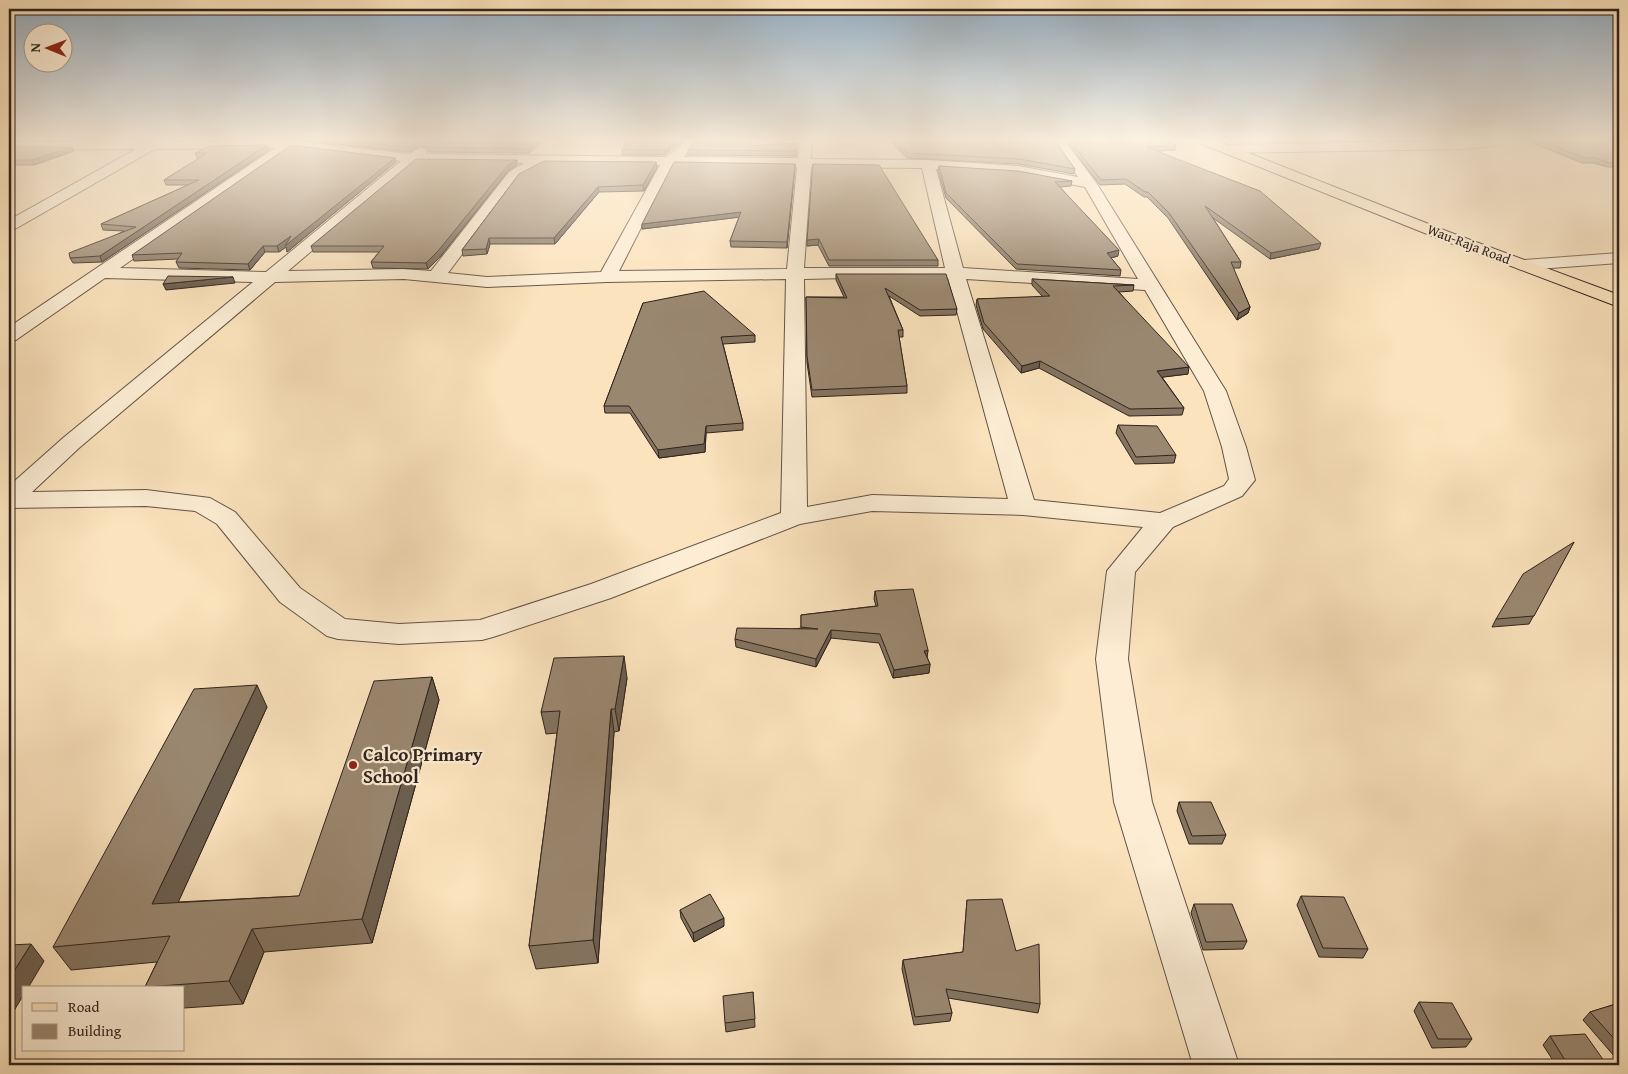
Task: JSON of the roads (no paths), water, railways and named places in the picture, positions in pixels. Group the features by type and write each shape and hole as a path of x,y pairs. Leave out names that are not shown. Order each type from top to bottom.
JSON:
{"main road":[{"name":"Wau-Raja Road","path":"1335,191 1619,302"}],"street":[{"path":"9,226 72,191"},
{"path":"9,336 221,191"},
{"path":"9,500 71,443 372,191"},
{"path":"435,278 502,191"},
{"path":"607,277 652,191"},
{"path":"794,517 795,274 802,191"},
{"path":"935,191 955,273 1023,507"},
{"path":"1094,191 1215,391 1234,447 1242,480 1232,491 1162,521 1121,571 1112,659 1133,802 1216,1065"},
{"path":"1524,265 1619,258"},
{"path":"101,273 268,277 404,274 487,282 607,277 892,272 955,273 1152,285"},
{"path":"9,500 146,498 201,504 226,518 290,595 338,629 400,634 482,630 601,591 794,517 872,504 1023,507 1162,521"}],"place":[{"name":"Calco Primary School","path":"353,765"}]}
